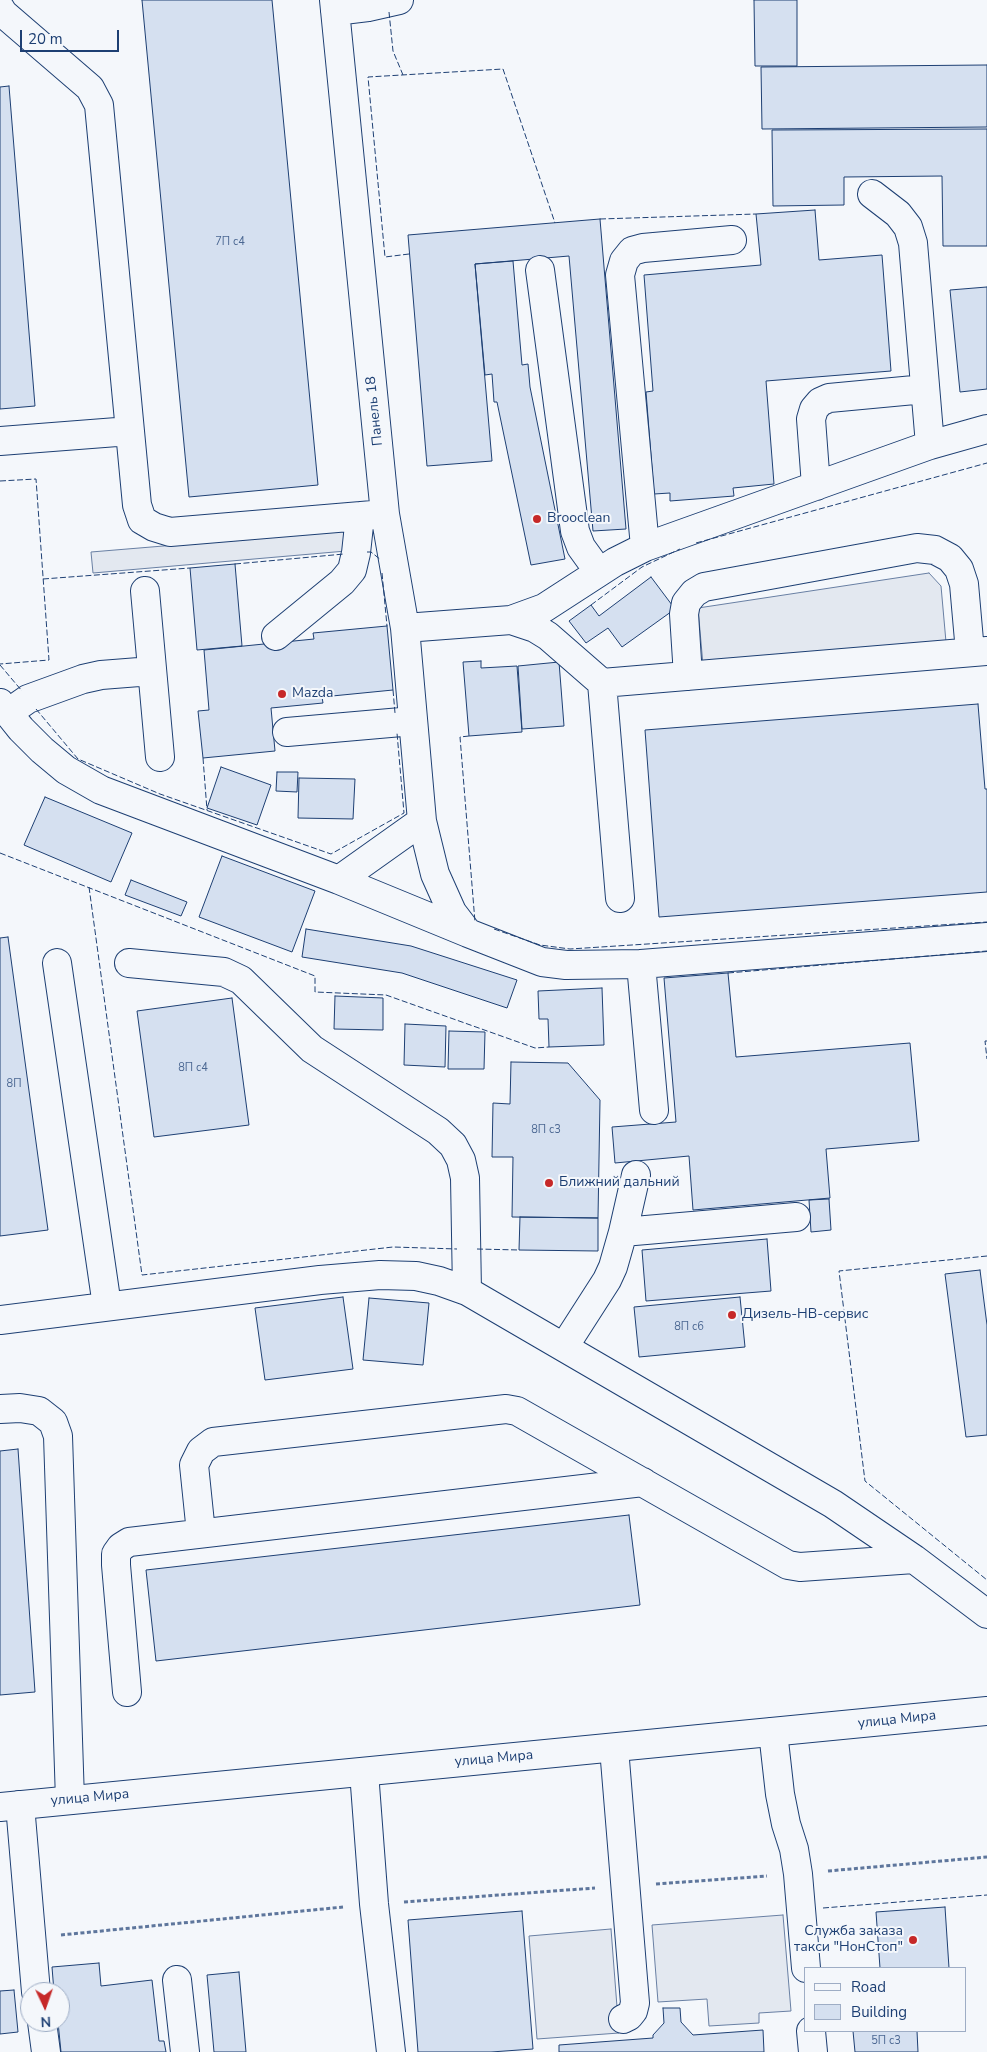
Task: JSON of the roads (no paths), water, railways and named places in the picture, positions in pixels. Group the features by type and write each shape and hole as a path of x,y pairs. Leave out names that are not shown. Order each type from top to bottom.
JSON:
{"main road":[{"path":"334,6 368,7 399,0"},
{"name":"Панель 18","path":"334,6 372,515 405,628 422,821 436,874 452,912 468,933"},
{"path":"0,8 3,14 90,88 98,105 137,505 142,520 154,527 170,532 372,515 356,553 352,570 342,582 276,636"},
{"path":"872,194 898,214 908,227 913,243 930,445"},
{"path":"645,547 620,275 624,261 632,251 643,248 732,240"},
{"path":"540,270 575,531 581,547 599,572"},
{"path":"816,486 811,419 814,409 820,402 829,398 926,389"},
{"path":"405,628 511,620 544,608 599,572 645,547 930,445 987,428"},
{"path":"0,441 130,431"},
{"path":"602,683 688,676 978,652 964,584 959,569 950,558 935,550 917,548 704,587 694,593 686,603 684,614 688,676"},
{"path":"145,591 160,758"},
{"path":"511,620 535,628 548,636 602,683 620,898"},
{"path":"152,671 100,675 83,679 3,708 42,750 66,770 101,790 339,880 542,962 566,965 641,964 987,937"},
{"path":"287,732 413,721"},
{"path":"339,880 422,821"},
{"path":"57,963 107,1306"},
{"path":"129,963 224,972 241,980 312,1049 438,1131 453,1145 461,1160 465,1178 467,1291"},
{"path":"641,964 654,1110"},
{"path":"564,1347 613,1266 636,1175"},
{"path":"623,1232 796,1217"},
{"path":"0,1320 320,1280 380,1275 416,1276 439,1281 467,1291 833,1504 914,1559 987,1614"},
{"path":"0,1409 20,1408 38,1411 53,1422 58,1436 70,1800"},
{"path":"201,1533 194,1465 201,1452 213,1442 512,1409 788,1565 800,1567 914,1559"},
{"path":"127,1692 116,1554 121,1547 129,1542 642,1482"},
{"name":"улица Мира","path":"10,1806 987,1711"},
{"path":"772,1732 780,1794 786,1824 794,1849 798,1874 806,1967"},
{"path":"614,1748 635,2003 633,2011 623,2019"},
{"path":"364,1772 374,1904 391,2052"},
{"path":"10,1806 32,1938 35,1982"},
{"path":"177,1980 185,2052"},
{"path":"43,2032 46,2052"},
{"path":"811,2032 813,2052"}],"place":[{"name":"Brooсlean","path":"537,519"},
{"name":"Mazda","path":"282,694"},
{"name":"Ближний дальний","path":"549,1183"},
{"name":"Дизель-НВ-сервис","path":"732,1315"},
{"name":"Служба заказа такси \"НонСтоп\"","path":"913,1940"}]}
